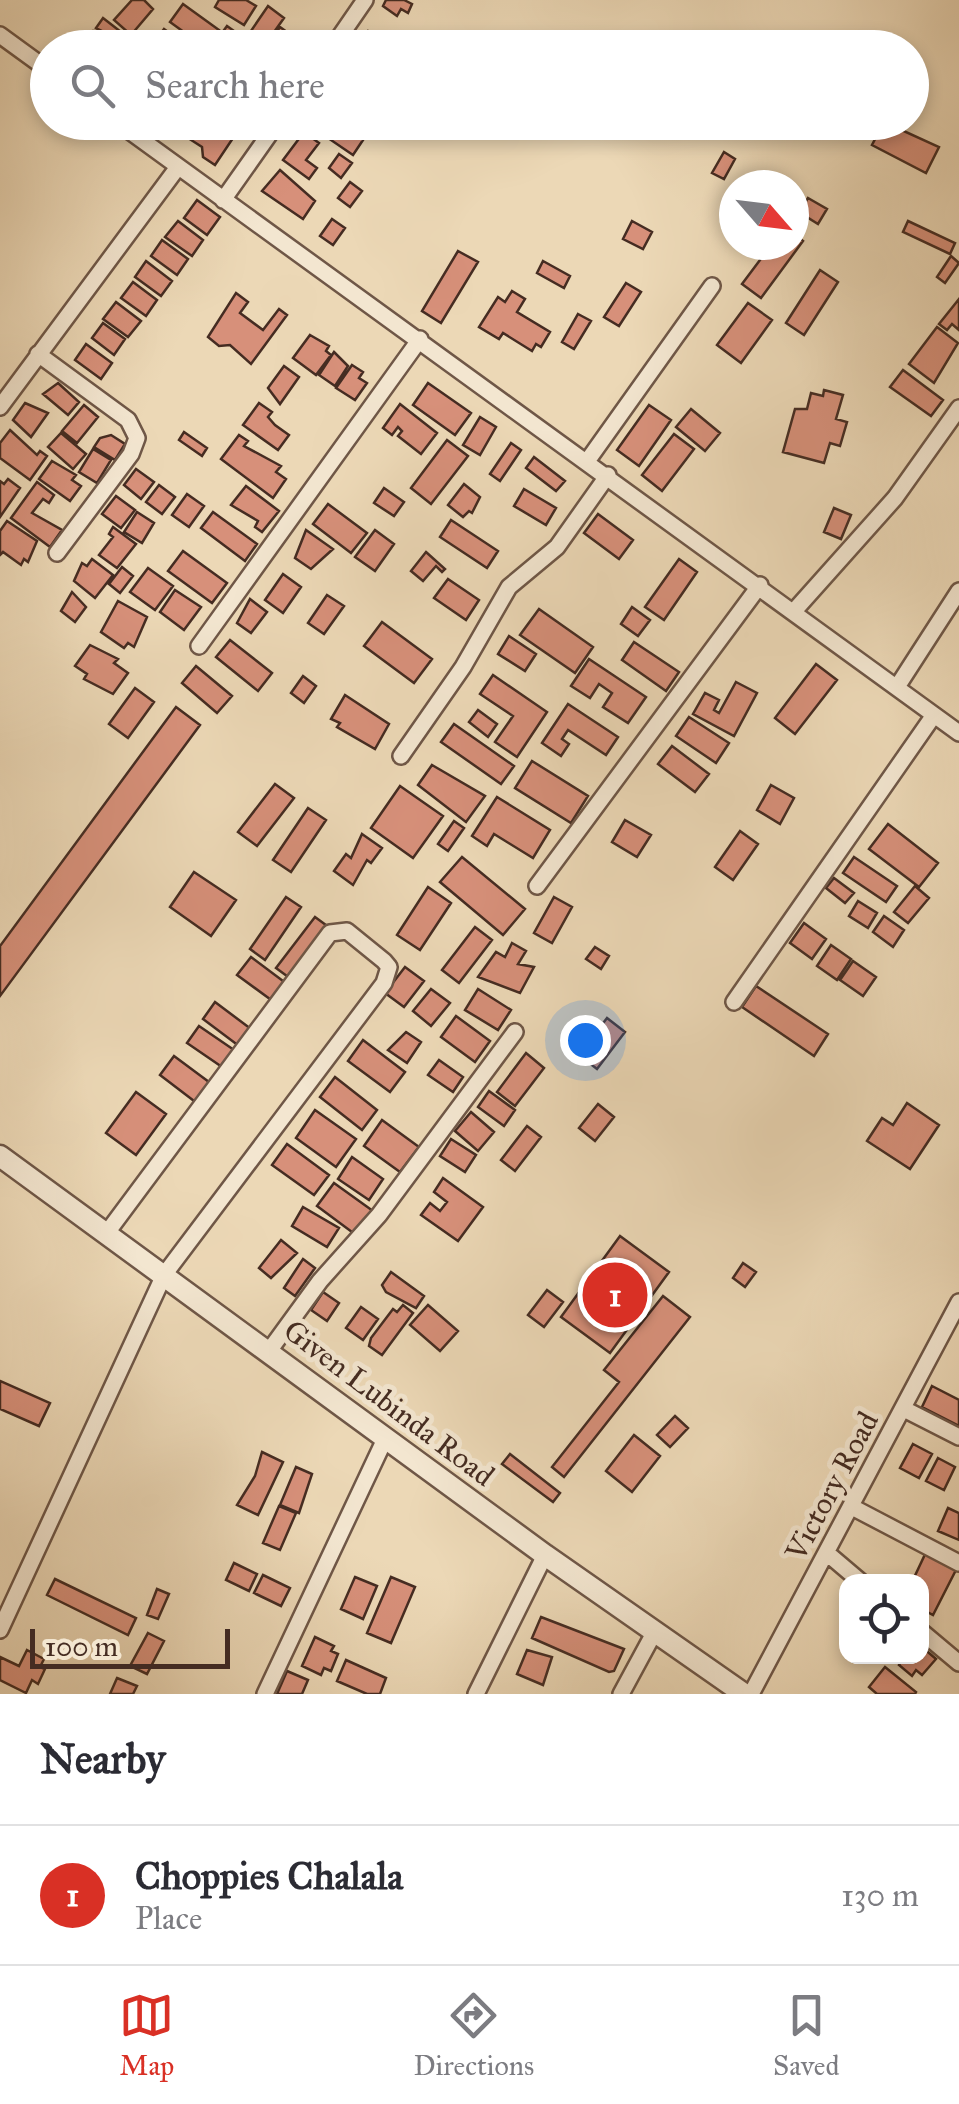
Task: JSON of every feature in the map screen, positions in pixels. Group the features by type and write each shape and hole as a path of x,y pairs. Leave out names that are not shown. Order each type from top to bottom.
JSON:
{"street":[{"path":"344,30 365,0"},
{"path":"0,35 30,57"},
{"path":"141,140 608,474 959,733"},
{"path":"223,200 265,140"},
{"path":"0,406 178,167"},
{"path":"588,460 712,286"},
{"path":"199,646 420,339"},
{"path":"38,354 128,420 137,438 131,454 57,553"},
{"path":"794,610 895,498 959,408"},
{"path":"401,756 463,666 509,587 557,547 608,474"},
{"path":"537,886 760,585"},
{"path":"897,686 959,591"},
{"path":"734,1002 934,714"},
{"path":"0,1630 164,1276 384,983 389,967 347,931 337,930 325,940 106,1234"},
{"path":"269,1351 320,1281 379,1215 515,1032"},
{"name":"Given Lubinda Road","path":"0,1156 544,1555 748,1694"},
{"name":"Victory Road","path":"748,1694 828,1554 959,1302"},
{"path":"904,1409 959,1437"},
{"path":"265,1694 385,1439"},
{"path":"852,1507 959,1563"},
{"path":"828,1554 852,1574"},
{"path":"476,1694 544,1555"},
{"path":"621,1694 654,1632"},
{"path":"929,1638 959,1662"}],"building":[{"path":"132,0 144,0 153,9 135,30 125,30 114,20"},
{"path":"219,0 246,0 256,6 244,25 215,7"},
{"path":"386,0 412,4 408,13 401,9 397,16 383,6"},
{"path":"183,4 219,30 181,30 170,22"},
{"path":"268,6 284,18 276,30 252,30"},
{"path":"103,18 118,30 100,30 96,28"},
{"path":"191,140 232,140 215,165 203,157 202,147"},
{"path":"298,140 319,143 306,160 317,168 309,179 283,160"},
{"path":"331,140 363,140 353,155"},
{"path":"875,140 924,140 939,147 926,173 872,145"},
{"path":"724,152 735,159 729,170 719,170 719,176 712,173"},
{"path":"339,154 352,163 341,178 329,168"},
{"path":"280,170 315,201 303,219 262,191"},
{"path":"350,182 362,191 350,207 338,198"},
{"path":"809,199 827,209 818,224 809,218"},
{"path":"197,200 220,217 207,235 184,218"},
{"path":"332,219 345,228 333,245 320,236"},
{"path":"178,221 203,240 192,256 165,237"},
{"path":"632,221 652,232 643,249 623,239"},
{"path":"908,221 955,243 950,254 903,232"},
{"path":"162,240 188,259 177,275 151,256"},
{"path":"458,251 478,262 441,323 422,311"},
{"path":"951,256 959,263 945,283 937,277"},
{"path":"760,260 789,260 761,298 742,284"},
{"path":"146,261 172,281 161,296 135,277"},
{"path":"543,261 570,276 564,288 537,273"},
{"path":"820,270 838,282 804,335 786,323"},
{"path":"133,282 157,300 146,316 121,298"},
{"path":"626,283 641,292 619,326 604,317"},
{"path":"512,291 525,299 517,312 550,332 541,347 536,344 532,351 503,333 499,339 479,327 498,297 505,302"},
{"path":"236,293 248,302 240,313 263,330 279,309 287,315 251,364 230,345 219,346 208,337"},
{"path":"959,299 959,330 952,324 947,330 939,324"},
{"path":"116,302 141,321 128,337 103,319"},
{"path":"748,303 772,320 741,363 717,345"},
{"path":"578,314 591,321 574,349 562,342"},
{"path":"103,323 125,339 114,355 92,338"},
{"path":"937,327 958,343 934,383 909,364"},
{"path":"310,335 329,346 326,351 331,355 316,375 293,358"},
{"path":"86,344 112,363 101,379 75,360"},
{"path":"334,352 348,366 335,386 319,375"},
{"path":"352,365 363,372 359,378 367,383 355,400 336,388"},
{"path":"284,366 299,377 280,404 268,388"},
{"path":"903,370 943,400 931,416 890,387"},
{"path":"58,383 79,402 68,415 43,394"},
{"path":"428,383 471,413 455,435 413,405"},
{"path":"824,390 843,395 836,419 847,422 840,446 830,443 824,463 783,452 795,409 807,409 811,393 823,396"},
{"path":"25,403 48,413 31,437 13,420"},
{"path":"259,403 272,412 268,417 275,425 289,435 278,450 243,425"},
{"path":"400,404 437,433 421,454 398,436 402,431 398,427 392,435 383,428"},
{"path":"84,405 98,417 77,443 62,431"},
{"path":"649,405 671,420 639,466 617,450"},
{"path":"691,409 720,433 705,451 676,427"},
{"path":"480,417 496,427 480,455 463,445"},
{"path":"10,430 37,455 40,451 47,456 30,480 0,458 0,443"},
{"path":"184,432 207,448 202,456 179,440"},
{"path":"61,433 86,454 73,469 48,447"},
{"path":"674,434 694,449 662,491 642,475"},
{"path":"111,435 125,444 115,460 94,447 100,438"},
{"path":"239,435 248,441 244,446 281,466 276,472 286,479 273,498 221,459"},
{"path":"447,440 468,456 431,504 411,488"},
{"path":"511,443 521,450 500,481 490,474"},
{"path":"93,449 111,460 97,483 79,472"},
{"path":"534,457 565,481 556,491 526,468"},
{"path":"52,461 76,475 72,480 81,486 70,501 39,479"},
{"path":"136,469 154,482 141,499 124,485"},
{"path":"8,479 20,488 0,517 0,481 4,484"},
{"path":"37,482 54,495 49,503 43,499 32,513 62,530 50,547 11,518"},
{"path":"464,484 480,497 472,513 469,511 463,517 448,505"},
{"path":"159,485 175,497 162,514 146,502"},
{"path":"246,486 279,511 262,532 255,527 258,521 231,505"},
{"path":"384,488 404,502 394,516 374,503"},
{"path":"524,489 556,508 546,525 514,506"},
{"path":"187,494 204,506 189,527 172,515"},
{"path":"116,496 135,510 121,528 102,514"},
{"path":"328,504 367,533 351,553 313,524"},
{"path":"834,508 851,515 841,539 824,532"},
{"path":"137,512 154,523 142,543 124,532"},
{"path":"213,512 257,544 245,561 201,528"},
{"path":"598,514 633,540 619,559 584,533"},
{"path":"451,520 498,551 487,568 440,537"},
{"path":"7,521 37,541 28,562 24,559 21,565 3,552 0,555 0,531"},
{"path":"113,527 136,544 117,568 99,555 113,537 109,534"},
{"path":"306,530 333,549 311,569 295,558"},
{"path":"375,530 394,544 375,571 355,557"},
{"path":"183,551 227,583 212,603 168,571"},
{"path":"426,552 445,569 442,572 436,566 423,581 411,571"},
{"path":"92,559 113,575 95,598 74,581 82,563 87,566"},
{"path":"679,559 697,572 664,620 645,607"},
{"path":"122,567 133,576 120,593 109,584"},
{"path":"148,568 173,586 155,610 130,592"},
{"path":"283,574 301,587 283,613 265,600"},
{"path":"448,579 479,600 466,620 434,598"},
{"path":"175,590 201,607 184,630 160,612"},
{"path":"72,592 86,607 75,622 61,611"},
{"path":"327,595 344,606 324,634 308,623"},
{"path":"250,599 267,612 251,633 237,623"},
{"path":"118,601 147,617 134,647 128,643 124,648 101,632"},
{"path":"632,607 650,620 638,636 621,624"},
{"path":"539,609 593,647 575,673 520,635"},
{"path":"382,622 432,659 414,683 364,646"},
{"path":"509,636 536,654 525,671 498,654"},
{"path":"230,640 272,673 258,691 216,657"},
{"path":"634,642 679,672 666,691 622,660"},
{"path":"90,645 118,659 114,663 128,673 113,694 84,679 87,674 75,666"},
{"path":"589,659 646,697 628,723 603,707 612,693 599,684 590,698 571,686"},
{"path":"816,664 837,680 795,734 775,718"},
{"path":"196,666 232,696 217,713 182,683"},
{"path":"493,675 547,712 517,757 495,742 513,716 480,694"},
{"path":"303,676 316,686 304,703 291,693"},
{"path":"736,682 757,693 734,736 693,714 705,693 719,700 714,710 719,713"},
{"path":"135,688 154,702 128,738 109,724"},
{"path":"345,695 389,724 375,749 337,727 340,723 331,719"},
{"path":"568,704 618,737 606,755 568,730 562,739 569,744 561,756 542,743"},
{"path":"176,707 200,725 0,996 0,946"},
{"path":"478,710 497,724 488,737 469,722"},
{"path":"689,717 729,743 716,763 676,736"},
{"path":"454,724 514,766 501,784 441,742"},
{"path":"672,746 709,774 695,792 658,764"},
{"path":"532,761 588,796 571,823 515,788"},
{"path":"432,765 485,796 466,822 418,785"},
{"path":"275,784 294,798 257,846 238,832"},
{"path":"771,785 794,798 780,824 757,810"},
{"path":"400,786 443,816 413,858 371,828"},
{"path":"497,797 550,830 533,858 494,834 487,846 472,836"},
{"path":"308,808 326,820 291,872 273,860"},
{"path":"625,820 651,835 637,857 612,842"},
{"path":"454,821 464,828 448,851 438,844"},
{"path":"888,824 938,863 919,887 869,849"},
{"path":"740,831 758,844 733,880 715,867"},
{"path":"362,834 382,848 371,863 367,860 353,885 334,871 346,854 351,858"},
{"path":"462,857 525,909 503,935 440,882"},
{"path":"854,857 897,886 886,902 843,873"},
{"path":"194,872 236,900 211,936 170,907"},
{"path":"834,878 854,893 845,903 826,888"},
{"path":"915,886 929,898 908,923 894,912"},
{"path":"428,887 451,903 420,950 397,935"},
{"path":"286,897 301,907 265,960 250,949"},
{"path":"554,897 572,907 552,943 534,933"},
{"path":"858,901 877,913 868,928 849,916"},
{"path":"884,916 904,930 893,947 873,932"},
{"path":"315,917 330,928 291,979 276,968"},
{"path":"804,923 826,939 812,959 790,943"},
{"path":"475,927 492,940 459,983 442,970"},
{"path":"512,943 526,951 518,964 534,967 520,993 478,977 496,952 505,957"},
{"path":"831,945 851,959 837,980 817,966"},
{"path":"595,947 609,956 601,969 586,959"},
{"path":"251,957 287,984 274,1002 237,975"},
{"path":"853,961 876,977 863,996 840,980"},
{"path":"405,967 424,981 404,1007 385,993"},
{"path":"756,986 828,1034 814,1056 742,1007"},
{"path":"431,989 450,1003 431,1026 413,1011"},
{"path":"478,989 511,1010 498,1030 465,1010"},
{"path":"215,1002 251,1029 239,1046 203,1019"},
{"path":"456,1016 490,1041 475,1062 441,1037"},
{"path":"607,1018 625,1032 597,1069 579,1055"},
{"path":"199,1026 237,1052 225,1069 187,1043"},
{"path":"406,1032 421,1042 407,1063 388,1050"},
{"path":"363,1040 405,1072 390,1092 348,1061"},
{"path":"526,1053 544,1068 515,1106 497,1092"},
{"path":"174,1056 213,1085 198,1104 160,1075"},
{"path":"439,1060 463,1077 453,1092 428,1075"},
{"path":"335,1077 377,1110 362,1130 320,1097"},
{"path":"489,1091 515,1110 504,1126 478,1107"},
{"path":"136,1092 166,1114 136,1155 106,1133"},
{"path":"907,1103 939,1125 910,1169 867,1141 882,1118 893,1125"},
{"path":"598,1104 614,1117 595,1141 579,1128"},
{"path":"315,1110 356,1139 336,1167 296,1138"},
{"path":"471,1112 494,1132 478,1151 455,1131"},
{"path":"382,1120 419,1147 400,1172 364,1146"},
{"path":"527,1126 541,1137 515,1171 501,1160"},
{"path":"451,1139 476,1155 465,1172 440,1156"},
{"path":"287,1144 329,1175 314,1195 272,1165"},
{"path":"352,1157 383,1179 369,1200 338,1179"},
{"path":"443,1178 483,1207 458,1241 421,1215 430,1203 440,1211 447,1202 434,1192"},
{"path":"334,1183 373,1211 356,1235 317,1206"},
{"path":"303,1207 339,1228 327,1247 292,1226"},
{"path":"620,1236 669,1272 610,1353 561,1317"},
{"path":"281,1240 297,1253 271,1278 259,1268"},
{"path":"303,1259 315,1268 295,1296 284,1288"},
{"path":"743,1263 756,1272 745,1287 733,1278"},
{"path":"391,1272 424,1296 416,1308 386,1292 382,1285"},
{"path":"547,1290 563,1302 544,1327 528,1315"},
{"path":"323,1292 339,1303 327,1321 311,1310"},
{"path":"663,1296 690,1317 564,1477 552,1467 619,1382 604,1370"},
{"path":"403,1305 413,1313 382,1355 369,1346 371,1338 393,1309 397,1312"},
{"path":"428,1305 458,1331 440,1351 410,1325"},
{"path":"361,1307 378,1319 363,1340 346,1328"},
{"path":"0,1381 50,1403 39,1426 0,1409"},
{"path":"932,1386 959,1400 959,1426 922,1407"},
{"path":"675,1416 688,1428 670,1447 657,1435"},
{"path":"634,1435 660,1456 632,1492 606,1471"},
{"path":"913,1444 932,1454 919,1478 900,1468"},
{"path":"262,1452 283,1462 258,1515 237,1505 255,1476"},
{"path":"510,1454 560,1493 553,1502 502,1464"},
{"path":"938,1458 955,1467 944,1490 926,1481"},
{"path":"296,1467 312,1474 299,1513 280,1505"},
{"path":"279,1506 296,1513 280,1550 263,1543"},
{"path":"948,1508 959,1513 959,1540 938,1531"},
{"path":"928,1548 959,1564 933,1615 929,1613 929,1574 916,1574"},
{"path":"234,1563 257,1574 249,1591 226,1580"},
{"path":"263,1575 290,1588 281,1606 254,1593"},
{"path":"355,1577 377,1586 363,1619 341,1609"},
{"path":"391,1577 415,1587 391,1643 367,1633"},
{"path":"55,1579 136,1618 128,1635 47,1595"},
{"path":"157,1589 169,1594 158,1619 147,1615"},
{"path":"541,1617 624,1649 614,1671 532,1638"},
{"path":"148,1633 164,1641 147,1674 130,1666"},
{"path":"315,1637 334,1646 331,1651 338,1654 331,1671 324,1668 321,1675 302,1666"},
{"path":"27,1650 44,1659 40,1667 45,1669 38,1684 32,1680 26,1693 0,1680 0,1657 19,1666"},
{"path":"527,1650 552,1657 543,1685 517,1674"},
{"path":"929,1653 936,1659 922,1675 916,1670 912,1676 899,1665 929,1664"},
{"path":"346,1660 386,1678 380,1694 367,1694 337,1681"},
{"path":"885,1667 915,1694 877,1694 869,1687"},
{"path":"287,1671 308,1680 302,1694 277,1694"},
{"path":"117,1678 137,1686 133,1694 110,1694"}],"place":[{"name":"Choppies Chalala","path":"615,1295"}]}
